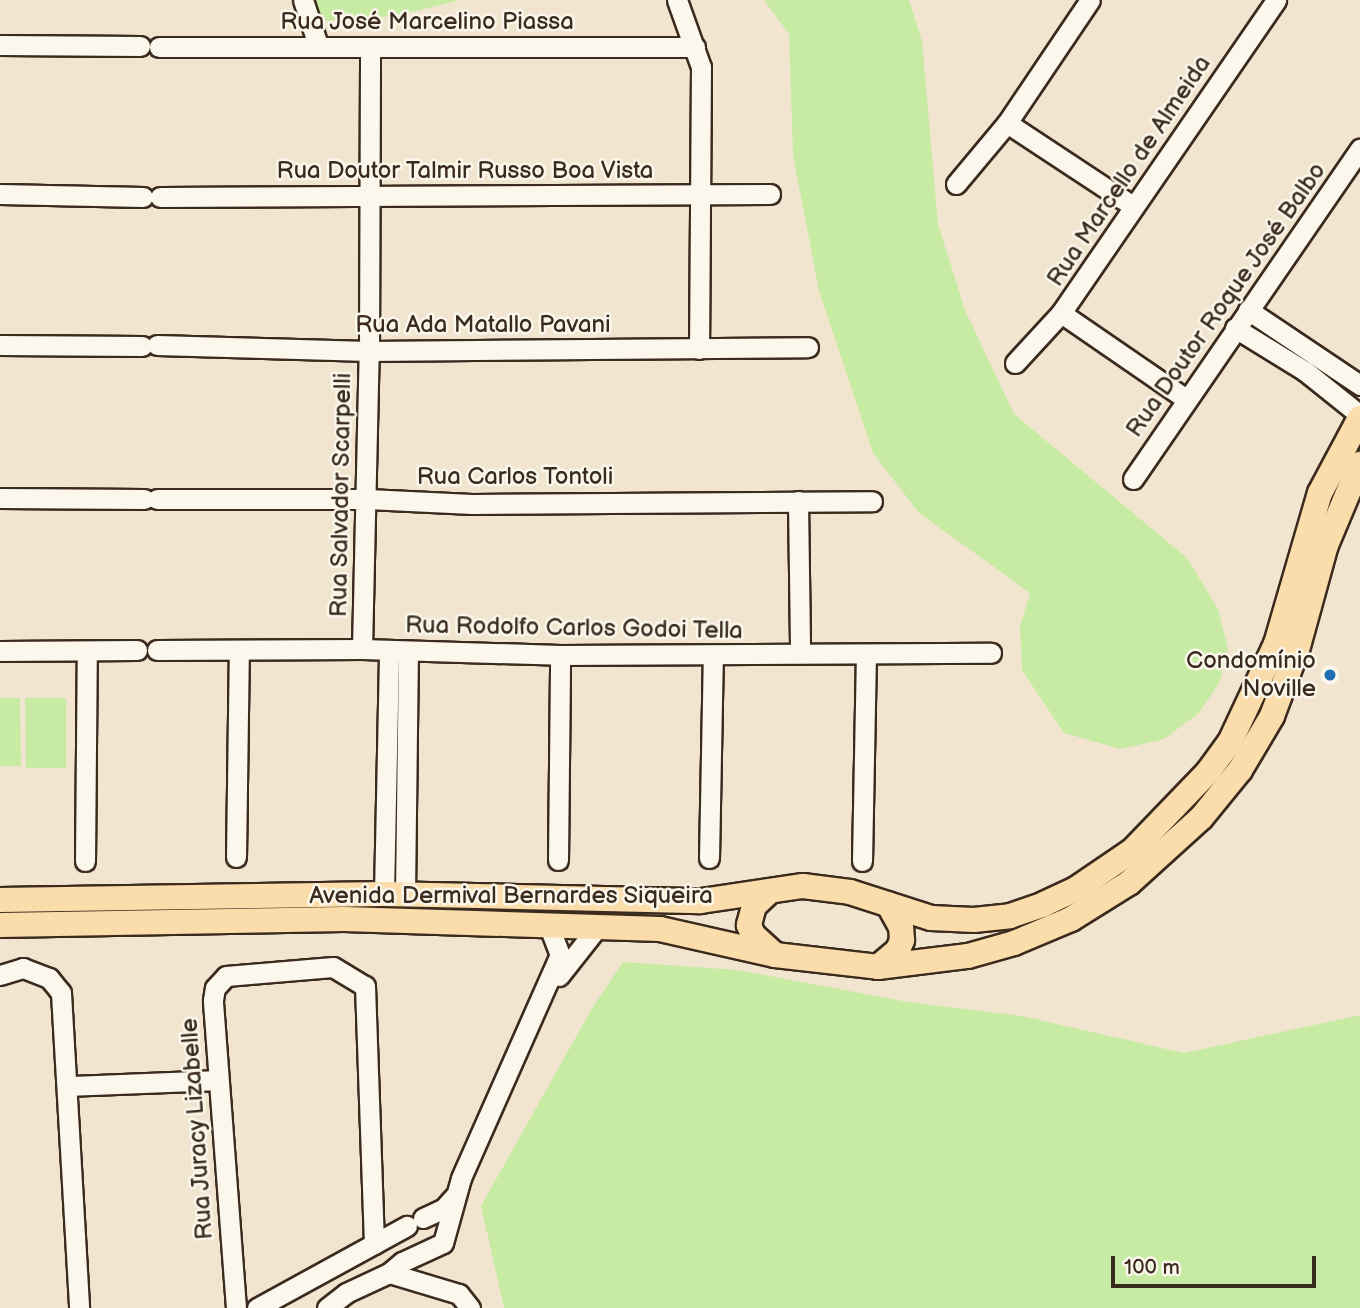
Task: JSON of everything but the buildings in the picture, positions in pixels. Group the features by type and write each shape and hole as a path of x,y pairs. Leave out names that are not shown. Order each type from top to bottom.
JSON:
{"main road":[{"name":"Avenida Dermival Bernardes Siqueira","path":"0,900 395,894 701,901 803,886 850,892 931,918 974,920 1010,916 1033,908 1076,890 1132,851 1208,772 1231,740 1254,696 1276,644 1320,492 1360,416"},
{"name":"Avenida Dermival Bernardes Siqueira","path":"0,925 344,919 660,929 775,955 878,967 968,956 1043,932 1071,919 1129,884 1201,818 1240,769 1272,716 1297,650 1326,545 1360,464"},
{"path":"770,891 754,906 749,925 753,935 775,955"},
{"path":"878,967 898,950 902,940 901,927 888,904"}],"street":[{"path":"303,0 318,45"},
{"path":"677,0 701,67 697,194 699,349"},
{"path":"956,184 1007,123 1090,0"},
{"name":"Rua Marcello de Almeida","path":"1015,363 1061,313 1276,0"},
{"name":"Rua José Marcelino Piassa","path":"0,45 695,47"},
{"name":"Rua Salvador Scarpelli","path":"362,649 369,351 367,196 370,48"},
{"path":"1007,123 1133,206"},
{"name":"Rua Doutor Roque José Balbo","path":"1133,479 1360,149"},
{"name":"Rua Doutor Talmir Russo Boa Vista","path":"0,194 151,197 770,194"},
{"path":"1248,310 1360,385"},
{"path":"1061,313 1186,399"},
{"path":"1235,328 1305,371 1360,416"},
{"name":"Rua Ada Matallo Pavani","path":"0,345 369,351 808,347"},
{"name":"Rua Carlos Tontoli","path":"0,498 367,499 472,505 872,501"},
{"path":"798,501 800,653"},
{"name":"Rua Rodolfo Carlos Godoi Tella","path":"0,651 362,649 560,655 991,653"},
{"path":"236,857 239,650"},
{"path":"395,894 399,650"},
{"path":"85,862 87,651"},
{"path":"862,861 866,654"},
{"path":"558,860 560,655"},
{"path":"709,858 713,655"},
{"path":"327,1308 346,1293 443,1243 454,1197 560,955 549,926"},
{"path":"545,994 596,929"},
{"name":"Rua Juracy Lizabelle","path":"236,1308 213,1000 215,988 226,976 333,967 365,986 374,1244"},
{"path":"0,975 23,968 49,978 61,993 69,1086 79,1308"},
{"path":"69,1086 217,1080"},
{"path":"257,1308 444,1208 454,1197"},
{"path":"389,1273 459,1294 470,1308"}],"green space":[{"path":"308,0 460,0 395,16 321,21"},
{"path":"764,0 909,0 922,41 938,224 965,310 1014,414 1187,558 1218,609 1228,649 1219,683 1199,713 1164,739 1121,749 1064,733 1022,670 1020,627 1030,593 919,513 873,453 819,291 793,155 789,34"},
{"path":"0,698 20,698 21,766 0,766"},
{"path":"25,698 66,698 66,768 26,768"},
{"path":"623,962 738,970 908,1002 1022,1016 1184,1053 1360,1015 1360,1308 504,1308 481,1206 591,1010"}],"place":[{"name":"Condomínio Noville","path":"1330,675"}]}
